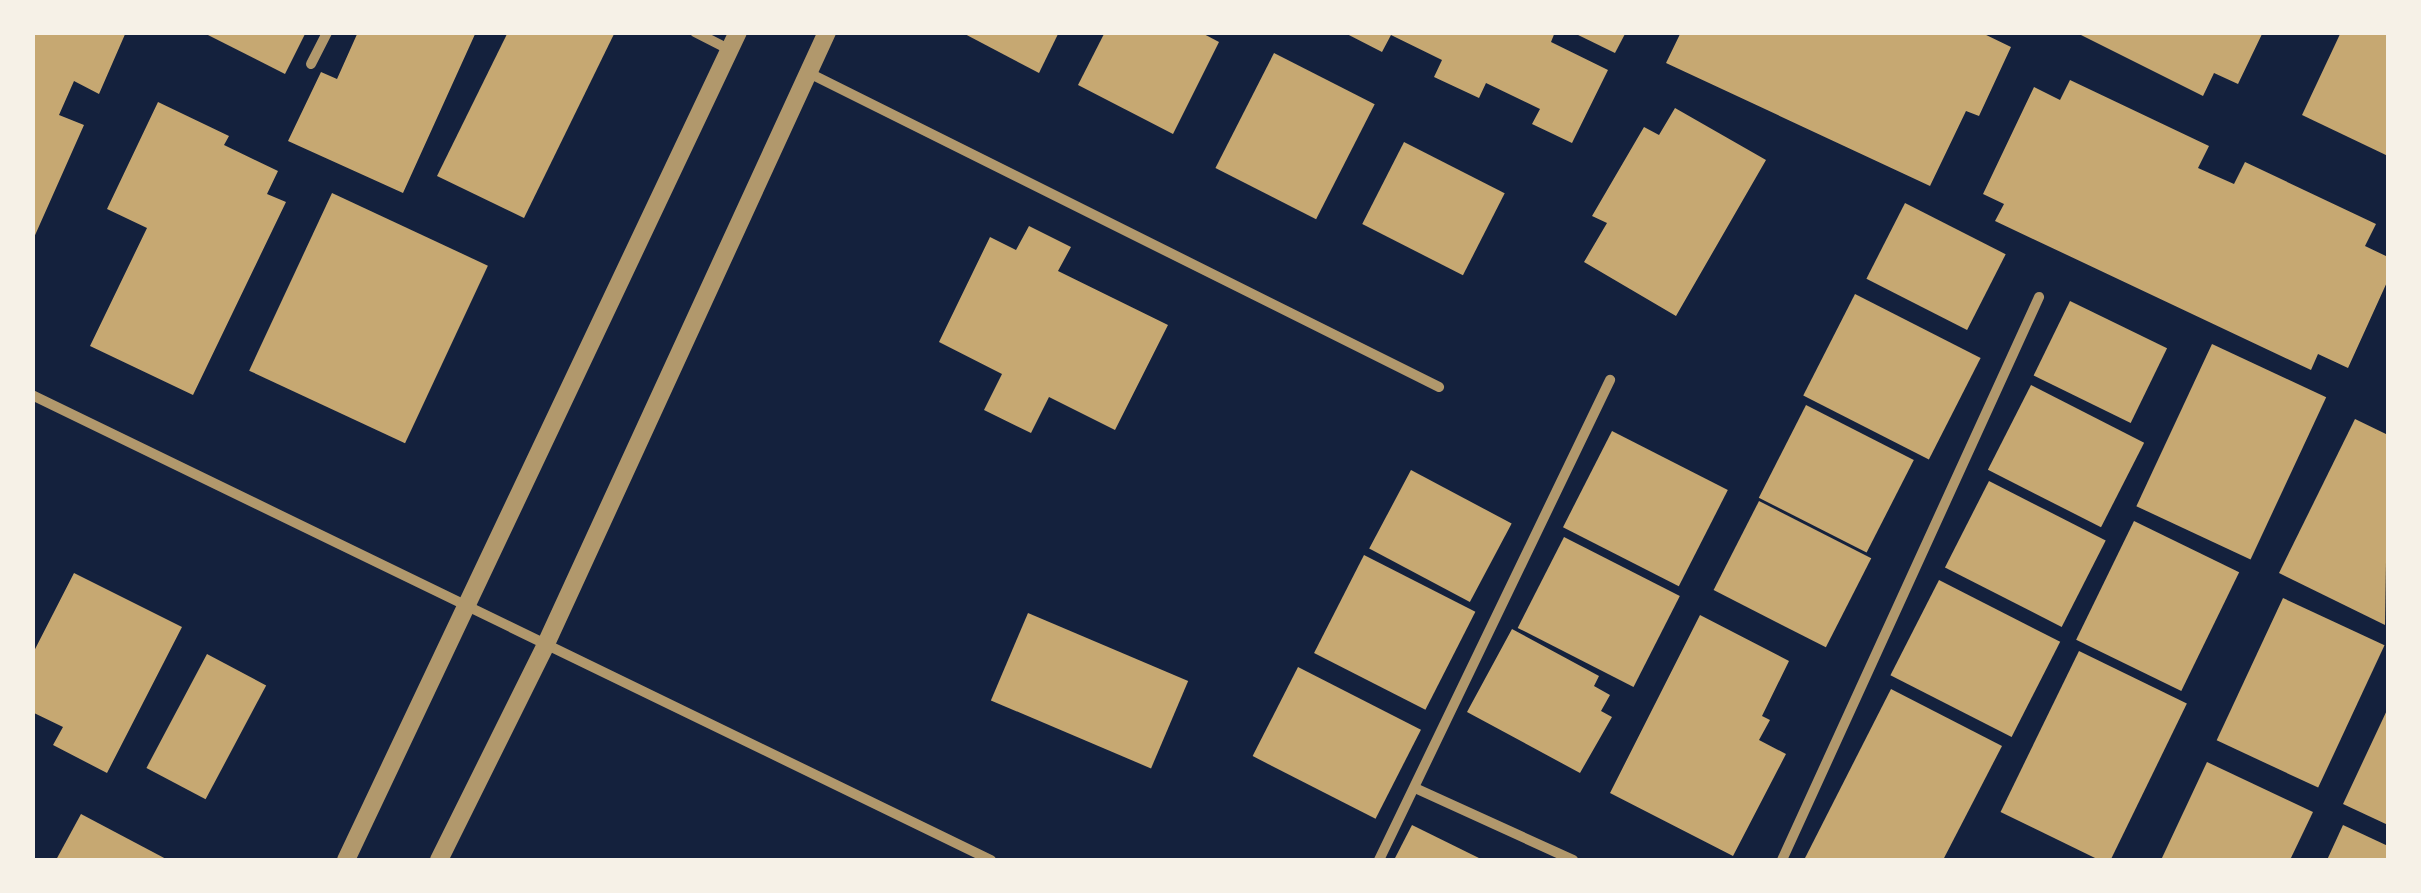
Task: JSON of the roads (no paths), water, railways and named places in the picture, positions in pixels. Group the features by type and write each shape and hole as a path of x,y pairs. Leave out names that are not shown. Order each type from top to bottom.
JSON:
{"street":[{"path":"310,64 326,32"},
{"path":"346,860 472,607 734,41 695,32"},
{"path":"439,860 546,646 827,32"},
{"path":"808,73 1439,387"},
{"path":"1782,860 2039,297"},
{"path":"1379,860 1610,380"},
{"path":"32,395 991,860"},
{"path":"1414,788 1573,860"}]}
